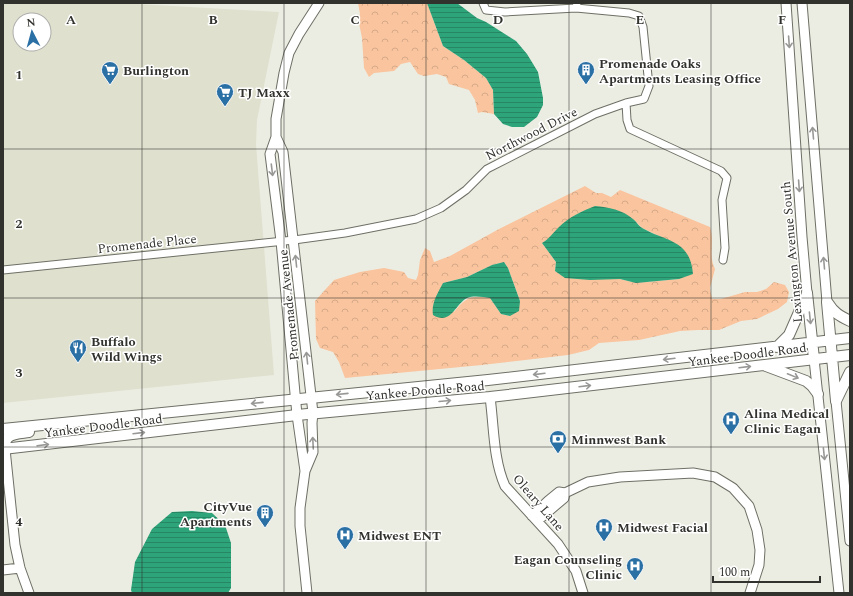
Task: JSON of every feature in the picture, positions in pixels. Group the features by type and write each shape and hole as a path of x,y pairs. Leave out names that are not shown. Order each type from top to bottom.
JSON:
{"main road":[{"name":"Lexington Avenue South","path":"807,293 814,359"},
{"path":"777,347 789,335 807,293"},
{"path":"827,302 837,315 850,321"},
{"path":"827,302 836,401"},
{"name":"Yankee Doodle Road","path":"3,428 488,380 850,338"},
{"name":"Yankee Doodle Road","path":"4,449 313,413 490,397 850,355"},
{"path":"764,365 806,381 818,394"},
{"path":"836,401 850,372"},
{"path":"4,449 4,443 10,436 90,420"}],"street":[{"name":"Promenade Avenue","path":"305,471 295,399 281,241 270,154 276,137 276,119 289,53 299,34 319,3"},
{"path":"483,3 486,10 505,12 577,6"},
{"name":"Lexington Avenue South","path":"786,3 807,293"},
{"path":"802,3 827,302"},
{"name":"Northwood Drive","path":"294,240 346,233 416,219 441,208 466,190 487,169 595,114 626,103 644,99 649,86 643,27 639,16 629,13 577,6"},
{"path":"626,103 627,120 630,129 721,171 727,178 722,200 725,248 723,260"},
{"name":"Promenade Avenue","path":"276,137 283,152 312,397 313,452 305,471 300,508 300,526 307,593"},
{"name":"Promenade Place","path":"3,270 294,240"},
{"name":"Lexington Avenue South","path":"814,359 839,593"},
{"name":"Oleary Lane","path":"490,397 500,475 509,490 558,544 576,571 583,593"},
{"path":"836,401 850,541"},
{"path":"4,449 15,545 20,568 29,593"},
{"path":"534,518 548,501 559,492 565,493 588,482 620,477 693,473 715,477 733,488 749,506 757,530 760,550 759,565 750,593"},
{"path":"3,570 20,568"}],"shaded area":[{"path":"3,3 120,3 279,12 257,120 256,144 274,375 3,403"},
{"path":"427,3 457,3 477,18 516,41 527,54 538,72 543,105 537,117 524,127 512,127 503,124 494,114 493,90 486,78 464,60 443,46"},
{"path":"595,206 610,208 625,213 642,228 683,248 691,263 693,274 679,279 636,283 620,279 590,280 565,278 555,271 556,262 542,243 571,217"},
{"path":"504,262 508,268 520,301 519,311 510,316 501,314 490,298 476,296 467,298 449,316 439,318 433,315 434,302 443,283 467,277 492,265"},
{"path":"192,511 212,513 225,525 231,543 231,588 228,593 132,593 131,590 135,562 152,529 172,512"}],"green space":[{"path":"358,3 427,3 443,46 464,60 486,78 493,90 494,114 482,112 478,113 475,100 469,90 449,84 446,77 437,74 424,76 418,74 410,62 401,64 394,71 374,73 369,77 364,68 362,38 358,18 360,14"},
{"path":"585,186 596,193 602,193 611,197 620,190 710,227 712,238 712,259 715,269 710,288 712,299 721,299 745,292 757,292 766,289 774,282 785,285 789,292 787,302 778,309 757,319 741,321 719,330 680,331 639,340 599,343 589,350 568,355 482,365 345,378 339,362 333,352 320,348 316,339 315,301 334,280 360,272 384,268 404,272 408,278 416,280 420,260 425,248 430,251 434,262 450,256 499,229","holes":["583,211 634,220 642,228 659,236 679,279 636,283 620,279 560,274 555,271 556,262 542,243 551,237 564,223","504,262 508,268 520,301 510,316 501,314 490,298 483,297 469,298 454,312 443,283 467,277 492,265"]}],"place":[{"name":"Burlington","path":"110,85"},
{"name":"Promenade Oaks Apartments Leasing Office","path":"586,85"},
{"name":"TJ Maxx","path":"225,107"},
{"name":"Buffalo Wild Wings","path":"78,363"},
{"name":"Alina Medical Clinic Eagan","path":"731,435"},
{"name":"Minnwest Bank","path":"558,454"},
{"name":"CityVue Apartments","path":"265,528"},
{"name":"Midwest Facial","path":"604,542"},
{"name":"Midwest ENT","path":"345,550"},
{"name":"Eagan Counseling Clinic","path":"635,581"}]}
